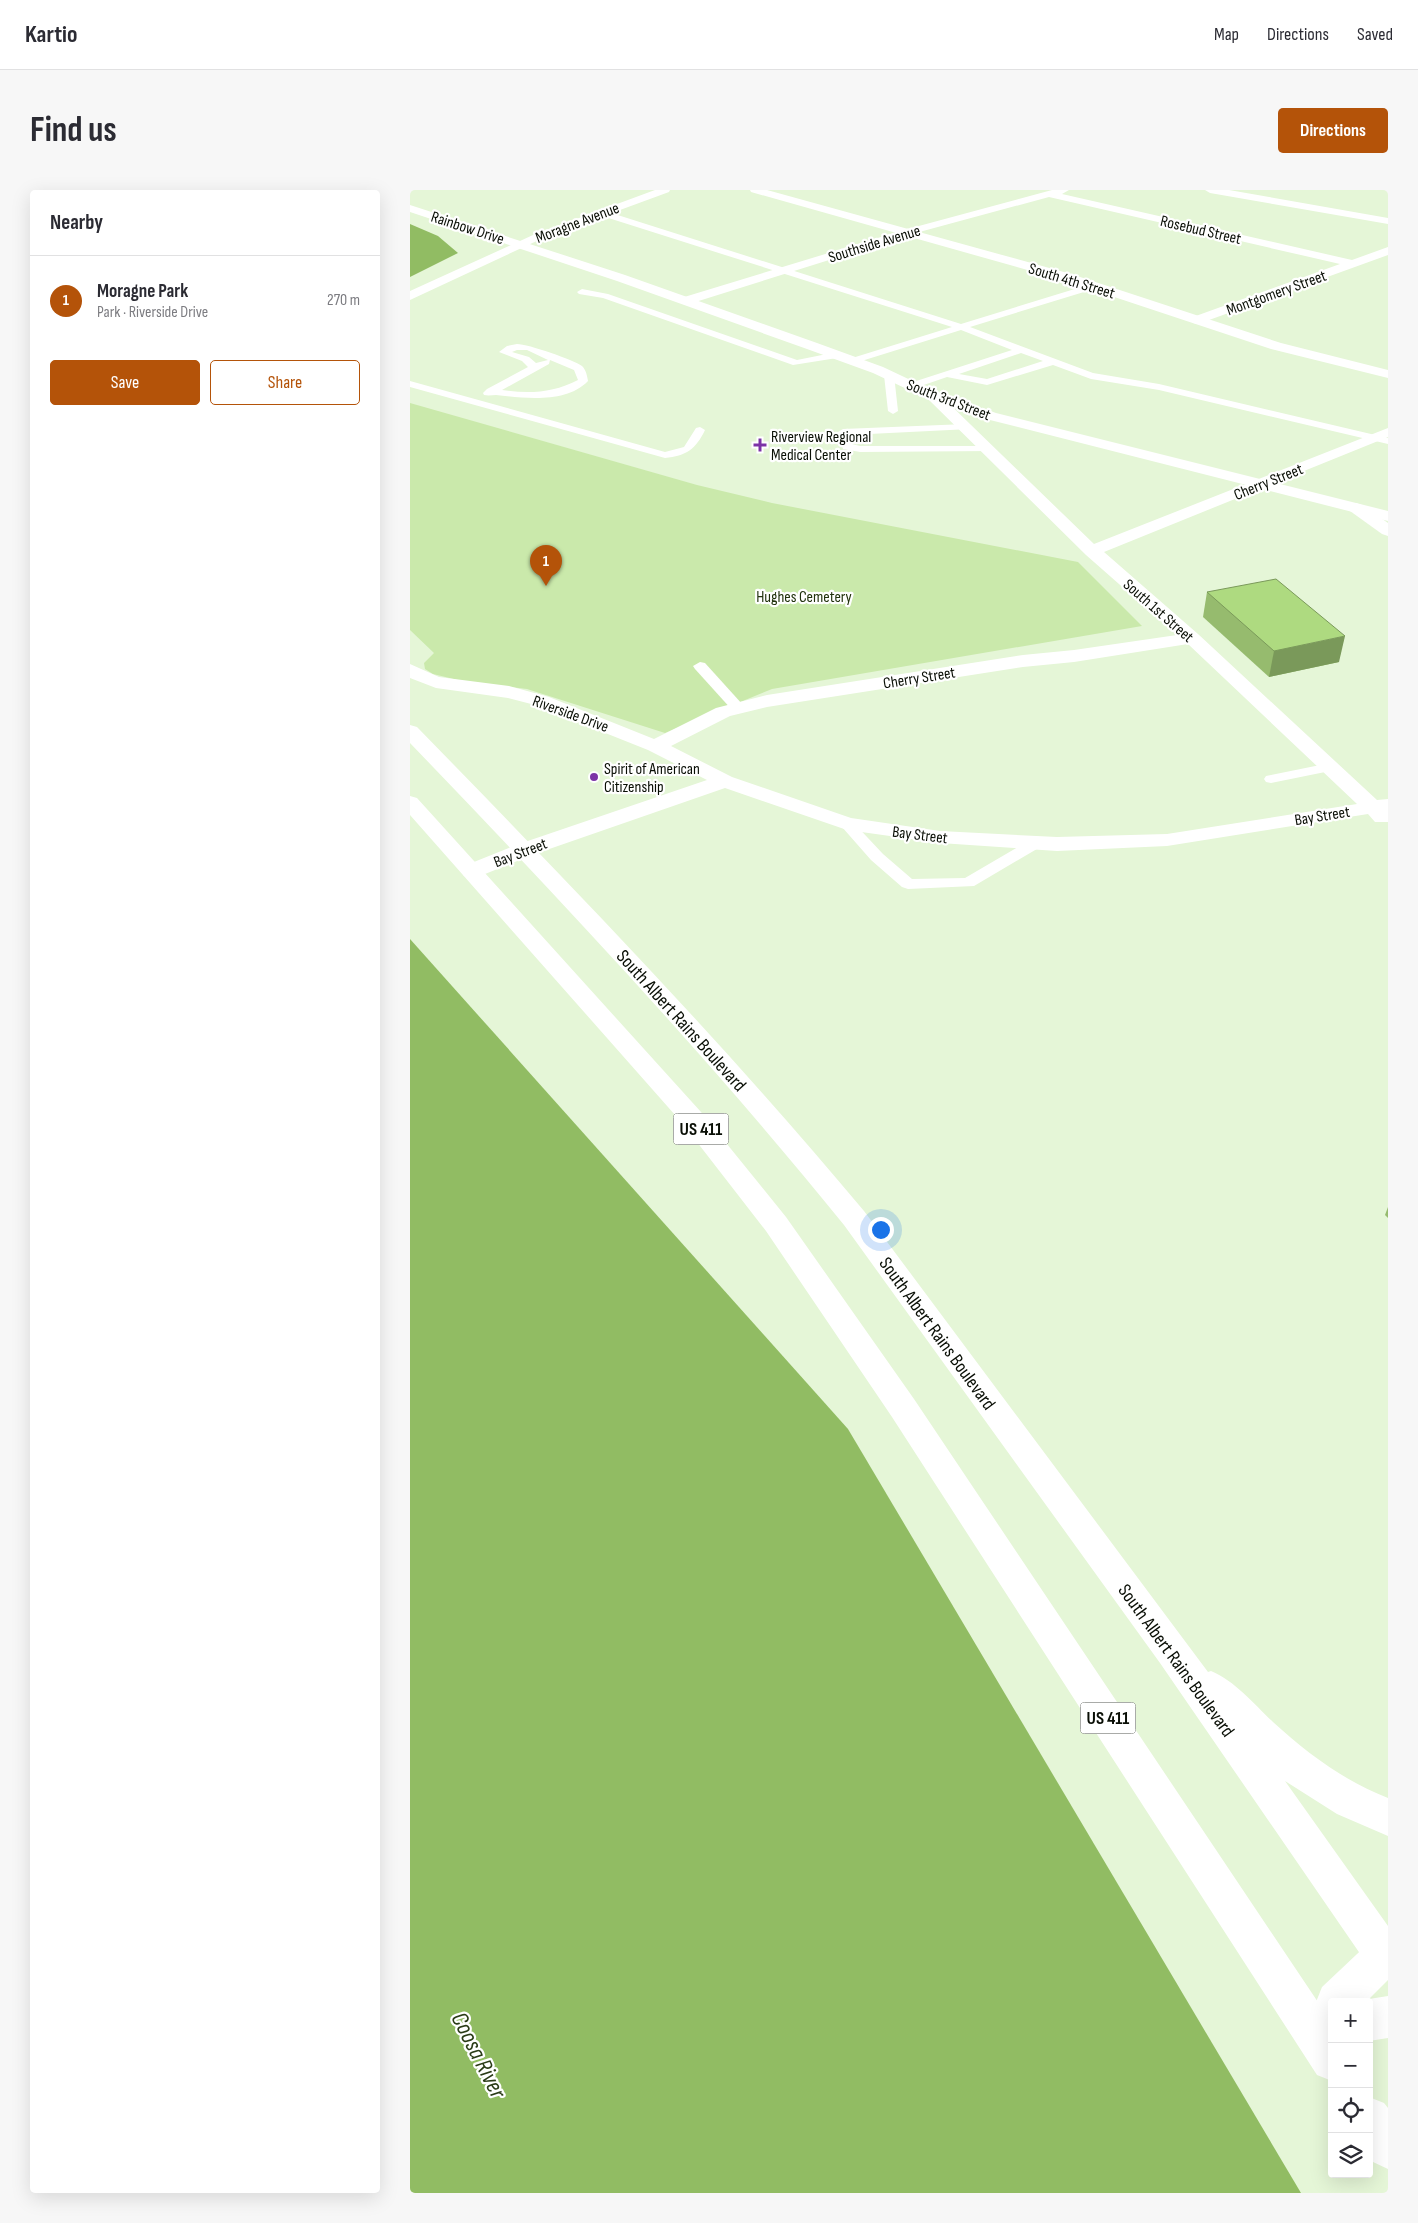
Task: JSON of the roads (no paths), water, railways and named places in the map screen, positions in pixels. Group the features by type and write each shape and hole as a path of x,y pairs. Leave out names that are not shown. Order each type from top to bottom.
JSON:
{"street":[{"name":"Moragne Avenue","path":"410,296 537,236 665,190"},
{"name":"South 4th Street","path":"755,190 1094,286 1276,346 1388,374"},
{"name":"Southside Avenue","path":"685,301 908,232 1064,190"},
{"path":"1210,190 1388,221"},
{"name":"Rosebud Street","path":"1049,194 1354,264"},
{"name":"Rainbow Drive","path":"412,208 521,244"},
{"name":"South 3rd Street","path":"521,244 837,355 889,375 933,396 1031,427 1388,516"},
{"name":"Montgomery Street","path":"1198,320 1388,251"},
{"name":"South 1st Street","path":"933,396 1092,551 1192,638 1330,767 1383,811"},
{"name":"Cherry Street","path":"1092,551 1383,437"},
{"path":"1356,508 1388,531"},
{"name":"Cherry Street","path":"655,746 723,712 767,701 1013,663 1192,638"},
{"name":"Riverside Drive","path":"410,670 421,677 436,682 509,692 542,701 655,746 725,781"},
{"name":"South Albert Rains Boulevard","path":"410,731 708,1046 810,1163 854,1218 1172,1651 1387,1956"},
{"name":"Bay Street","path":"472,871 524,850 725,781 847,824 940,837 1056,844 1167,840 1383,811"},
{"name":"US 411","path":"410,802 692,1118 776,1224 1328,2024"},
{"path":"1172,1651 1292,1763 1331,1789 1372,1811 1388,1817"},
{"path":"1352,1998 1387,1956"},
{"path":"1373,2019 1388,2017"},
{"path":"1373,2124 1388,2147"}],"lane":[{"path":"602,213 961,327 1091,376 1159,387 1383,437"},
{"path":"852,361 1094,286"},
{"path":"582,292 605,296 796,363 837,355"},
{"path":"492,391 512,395 546,396 569,389 583,381 582,372 575,366 543,352 525,347 509,348 504,352 527,359 534,369"},
{"path":"912,386 1021,350"},
{"path":"473,401 554,358"},
{"path":"947,375 987,382 1052,362"},
{"path":"889,375 892,411"},
{"path":"410,384 665,455 687,450 693,445 700,430"},
{"path":"910,418 924,420 932,428"},
{"path":"966,427 896,428 843,432 847,447 860,450 988,449"},
{"path":"700,666 738,708"},
{"path":"1271,779 1330,767"},
{"path":"847,824 877,857 908,884 968,883 1036,843"}],"water":[{"path":"410,224 438,236 458,253 410,277"},
{"name":"Coosa River","path":"410,939 848,1429 1301,2193 410,2193"}],"place":[{"name":"Riverview Regional Medical Center","path":"760,445"},
{"name":"Moragne Park","path":"546,586"},
{"name":"Spirit of American Citizenship","path":"594,777"}],"park label":[{"name":"Hughes Cemetery","path":"804,596"}]}
